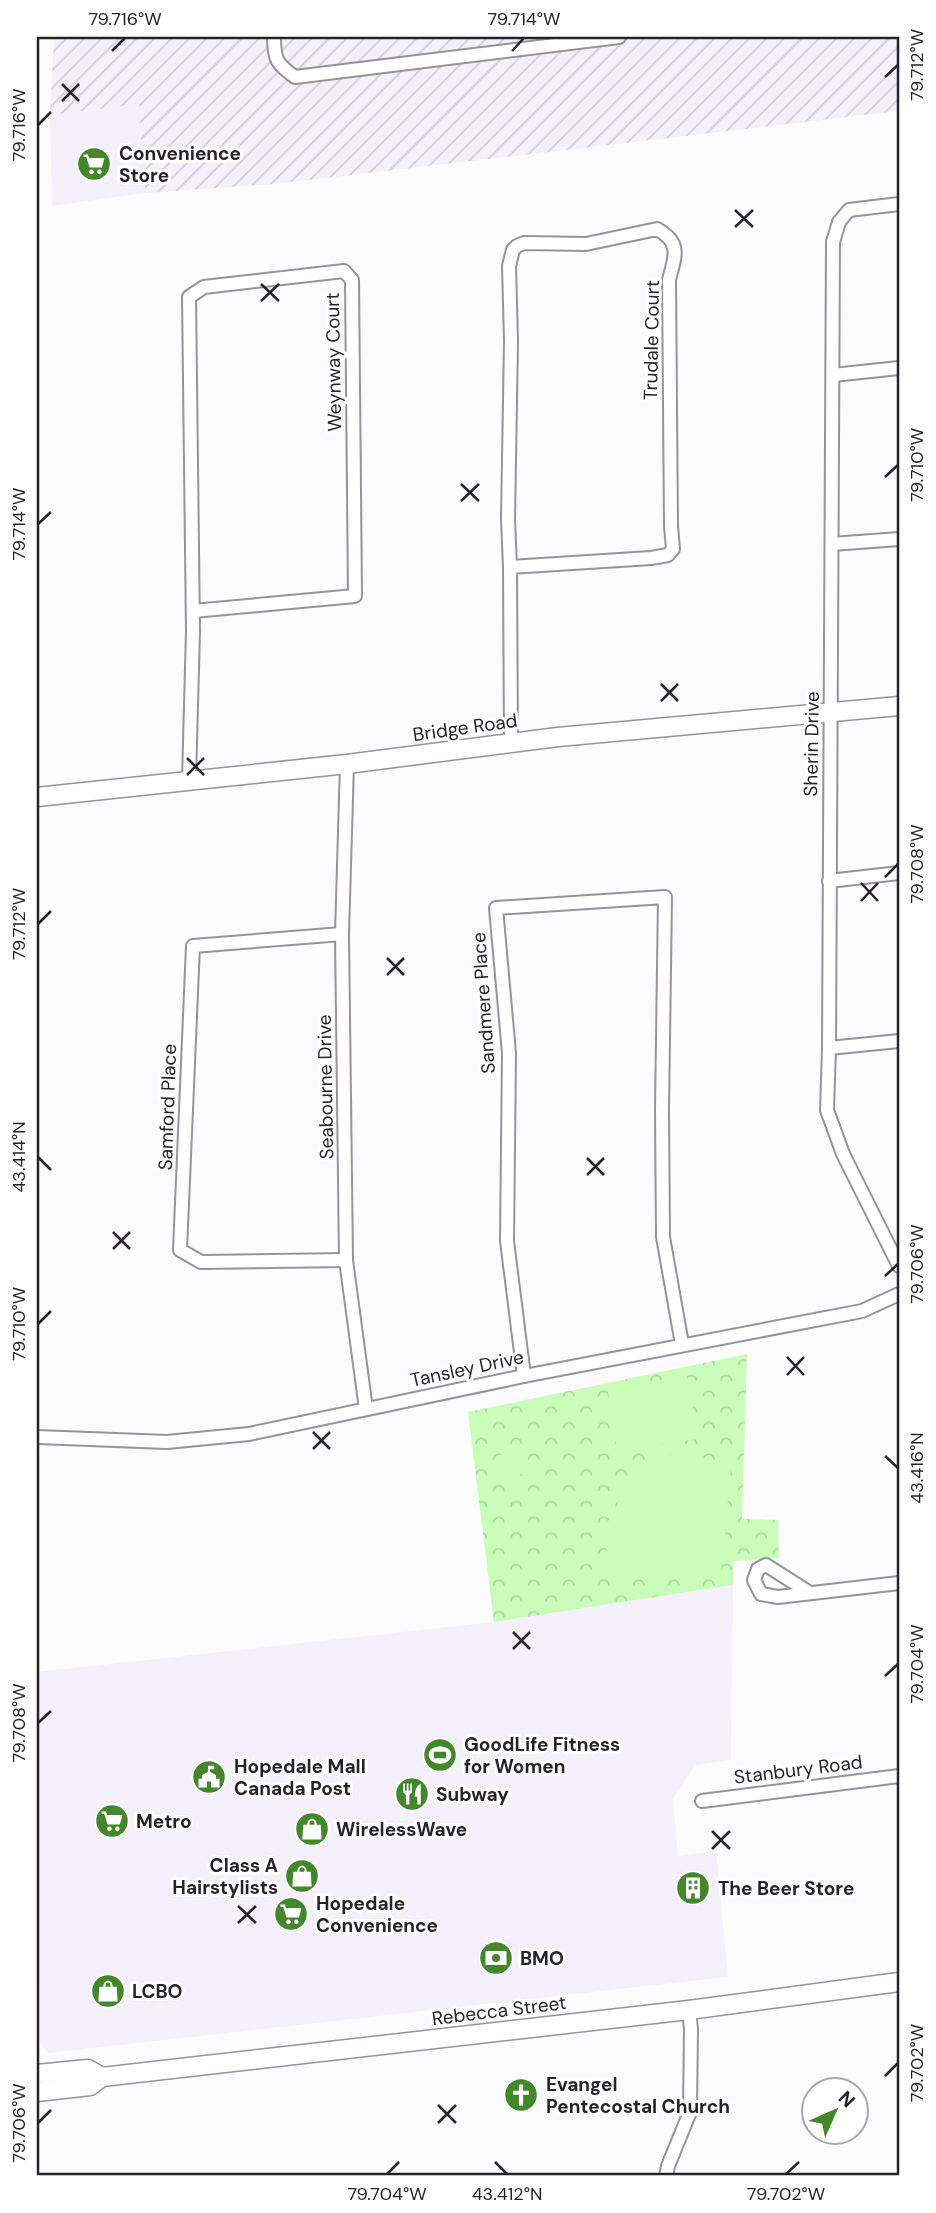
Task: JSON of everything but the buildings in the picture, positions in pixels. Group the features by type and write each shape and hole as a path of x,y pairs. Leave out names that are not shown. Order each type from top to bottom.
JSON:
{"main road":[{"name":"Bridge Road","path":"37,797 347,764 511,742 899,706"},
{"name":"Rebecca Street","path":"37,2092 90,2086 102,2077 689,2010 899,1982"},
{"name":"Rebecca Street","path":"37,2074 88,2068 102,2077"}],"street":[{"path":"274,37 279,65 295,77 619,37"},
{"name":"Sherin Drive","path":"899,205 849,210 839,222 833,242 827,1110 843,1154 899,1266"},
{"name":"Trudale Court","path":"510,567 650,558 668,555 673,549 670,512 669,280 675,248 672,240 657,229 586,244 524,243 513,250 509,266 511,341 508,519 511,742"},
{"name":"Weynway Court","path":"189,780 193,611 189,298 204,287 344,271 352,280 355,596 193,611"},
{"path":"833,375 899,368"},
{"path":"832,544 899,539"},
{"name":"Seabourne Drive","path":"347,764 342,934 346,1260 366,1409"},
{"path":"829,881 899,873"},
{"name":"Sandmere Place","path":"524,1376 506,1241 509,1053 496,908 665,897 663,1237 682,1345"},
{"name":"Samford Place","path":"342,934 193,946 180,1250 201,1262 346,1260"},
{"path":"829,1048 899,1041"},
{"name":"Tansley Drive","path":"37,1437 167,1442 249,1434 524,1376 862,1311 899,1294"},
{"path":"810,1593 899,1583"},
{"name":"Stanbury Road","path":"702,1801 899,1776"},
{"path":"666,2176 690,2112 689,2010"}],"shaded area":[{"path":"54,37 899,37 899,111 274,184 145,193 139,104 50,115"},
{"path":"140,104 145,193 52,206 50,115"},
{"path":"733,1585 731,1760 695,1765 673,1799 678,1856 716,1851 728,1977 48,2053 40,2044 37,1672 494,1622"}],"green space":[{"path":"747,1354 742,1519 778,1520 779,1558 734,1561 733,1585 494,1622 468,1412"},
{"path":"687,1377 699,1439 617,1449 607,1386"},
{"path":"679,1450 731,1466 721,1574 608,1579 607,1523 627,1485 654,1463"},
{"path":"520,1452 523,1474 501,1477 498,1455"}],"place":[{"name":"Convenience Store","path":"94,164"},
{"name":"GoodLife Fitness for Women","path":"440,1755"},
{"name":"Hopedale Mall Canada Post","path":"209,1777"},
{"name":"Subway","path":"412,1794"},
{"name":"Metro","path":"112,1821"},
{"name":"WirelessWave","path":"312,1829"},
{"name":"Class A Hairstylists","path":"302,1876"},
{"name":"The Beer Store","path":"693,1888"},
{"name":"Hopedale Convenience","path":"291,1914"},
{"name":"BMO","path":"496,1958"},
{"name":"LCBO","path":"108,1991"},
{"name":"Evangel Pentecostal Church","path":"521,2095"}]}
